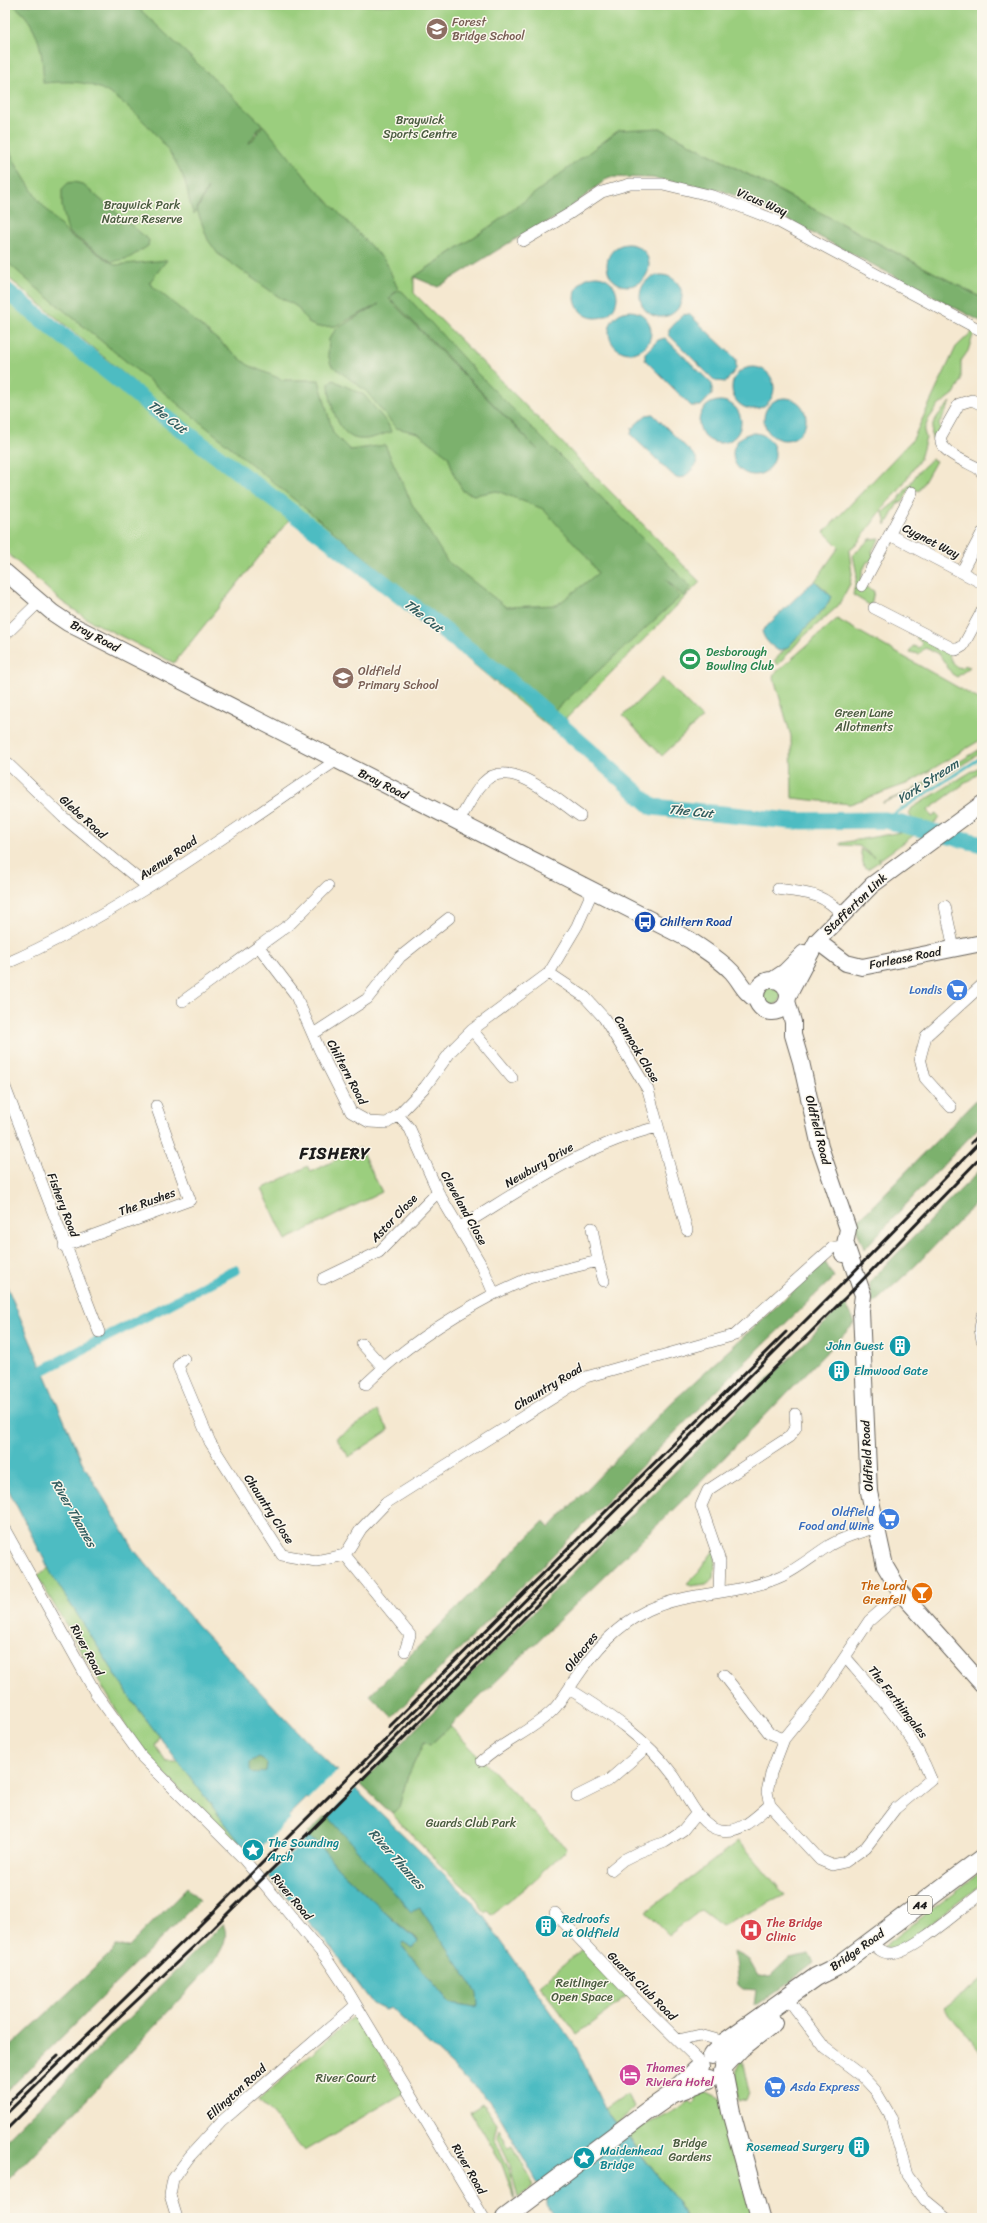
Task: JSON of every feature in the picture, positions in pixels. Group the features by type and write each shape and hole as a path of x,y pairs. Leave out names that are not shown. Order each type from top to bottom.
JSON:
{"main road":[{"name":"Bray Road","path":"5,572 60,618 88,634 690,940 721,962 732,972 749,995 757,1000"},
{"name":"Stafferton Link","path":"789,1004 817,941 842,914 872,885 913,853 982,804"},
{"path":"793,1035 772,1012 762,1008 757,1000 758,988 785,972 817,941"},
{"name":"Forlease Road","path":"817,941 846,963 862,967 982,943"},
{"path":"732,972 782,984 789,1004 772,1012"},
{"name":"Oldfield Road","path":"789,1004 793,1035 801,1062 820,1147 848,1229 846,1244 841,1259 862,1311 869,1492 875,1528 884,1566 901,1593 980,1679"},
{"name":"Bridge Road","path":"712,2068 725,2042 816,1977 838,1966 982,1858"},
{"name":"A4","path":"507,2216 646,2112 745,2045 830,1978 838,1966"},
{"path":"712,2068 722,2091 727,2093 760,2218"}],"street":[{"name":"Vicus Way","path":"523,241 569,214 602,192 630,184 663,184 713,196 775,220 982,332"},
{"path":"982,405 969,400 956,407 941,436 941,446 979,469 982,473"},
{"path":"862,586 912,492"},
{"path":"962,571 982,534"},
{"name":"Cygnet Way","path":"890,535 962,571 982,583"},
{"path":"5,635 39,602"},
{"path":"874,608 956,650 963,646 982,611"},
{"name":"Avenue Road","path":"5,964 98,918 148,887 337,760"},
{"name":"Glebe Road","path":"5,761 63,817 104,852 137,876 148,887"},
{"path":"458,822 484,782 493,776 506,773 524,777 580,816"},
{"path":"183,1001 291,923 328,886"},
{"path":"778,889 816,895 828,900 842,914"},
{"name":"Chiltern Road","path":"259,947 295,994 351,1112 369,1122 387,1123 398,1115 425,1087 452,1050 472,1030 550,973 577,926 593,890"},
{"name":"Forlease Road","path":"945,906 954,949"},
{"path":"313,1034 368,999 400,957 449,918"},
{"name":"Cannock Close","path":"550,973 585,997 604,1018 648,1090 687,1230"},
{"path":"952,1107 925,1078 920,1058 926,1036 982,985"},
{"path":"472,1030 512,1078"},
{"name":"Fishery Road","path":"5,1087 64,1246 99,1332"},
{"name":"The Rushes","path":"64,1246 190,1200 156,1106"},
{"name":"Cleveland Close","path":"398,1115 410,1129 438,1192 483,1268 494,1294"},
{"name":"Newbury Drive","path":"460,1227 570,1160 642,1130 658,1126"},
{"name":"Astor Close","path":"323,1279 379,1252 438,1192"},
{"path":"592,1228 598,1261 604,1281"},
{"name":"Chauntry Road","path":"344,1555 361,1529 386,1503 586,1377 735,1335 832,1248 846,1244"},
{"path":"366,1384 383,1367 461,1312 494,1294 529,1278 598,1261"},
{"path":"982,1316 980,1329 982,1340"},
{"path":"362,1344 383,1367"},
{"name":"Chauntry Close","path":"184,1359 178,1366 210,1442 282,1555 316,1561 344,1555"},
{"path":"719,1592 720,1561 701,1506 708,1490 789,1437 796,1427 795,1414"},
{"name":"Oldacres","path":"482,1761 494,1751 545,1718 569,1689 589,1659 608,1637 627,1622 666,1603 752,1587 782,1576 831,1545 851,1535 875,1528"},
{"name":"River Road","path":"5,1530 95,1692 141,1756 242,1856 326,1958 356,2005 484,2218"},
{"path":"344,1555 410,1635 405,1651"},
{"path":"569,1689 634,1733 673,1776 697,1813 710,1826 720,1830 732,1831 742,1827 770,1805 767,1792 771,1773 784,1739 819,1696 846,1658 869,1621 901,1593"},
{"name":"The Farthingales","path":"770,1805 820,1860 832,1865 845,1862 866,1847 895,1809 931,1779 923,1756 898,1721 846,1658"},
{"path":"724,1675 770,1733 784,1739"},
{"path":"577,1796 609,1780 647,1747"},
{"path":"611,1870 634,1855 665,1842 682,1830 697,1813"},
{"path":"871,1941 879,1950 890,1954 900,1952 916,1943 982,1893"},
{"name":"Guards Club Road","path":"555,1913 635,1998 678,2040 712,2068"},
{"name":"Ellington Road","path":"177,2218 170,2195 173,2178 190,2156 221,2122 356,2005"},
{"path":"794,2007 825,2048 862,2076 875,2090 891,2117 906,2174 924,2200 947,2218"},
{"path":"678,2040 700,2035 725,2042"}],"green space":[{"name":"Braywick Sports Centre","path":"5,5 127,5 306,184 234,108 128,5 982,5 982,298 660,128 495,223 414,277 414,293 700,582 554,731 5,275"},
{"name":"Braywick Park Nature Reserve","path":"13,5 135,5 262,124 248,144 252,141 263,125 313,186 386,262 398,289 391,296 399,290 403,292 476,372 691,587 684,597 666,579 680,597 553,712 33,285 5,260 5,141 17,166 38,200 67,233 115,265 167,260 149,283 248,365 283,380 319,380 333,433 350,450 385,445 412,504 447,561 506,607 557,605 598,573 586,556 543,509 497,491 474,495 463,491 455,477 448,456 418,433 396,428 366,391 331,365 328,354 329,339 336,329 379,304 336,326 318,327 310,324 296,306 279,297 218,254 208,240 197,210 208,188 194,214 180,169 160,140 134,112 107,92 88,84 75,82 43,83 41,51 38,40 29,21 22,12","holes":["390,298 538,450 389,299"]},
{"path":"660,128 982,298 982,322 757,204 720,190 652,178 609,177 561,215 512,241 438,287 414,277 495,223 619,130"},
{"path":"74,182 82,184 149,240 148,246 129,258 112,262 68,232 62,206 62,189 68,183"},
{"path":"5,298 292,516 174,663 89,620 61,601 5,551"},
{"path":"975,329 968,351 961,361 961,381 954,394 938,406 928,420 924,431 926,438 920,459 897,493 887,503 856,545 849,551 852,574 850,584 838,606 801,639 778,665 774,661 828,604 827,591 815,581 839,547 824,532 913,439 956,347"},
{"path":"333,380 364,395 388,424 391,432 372,438 358,439 354,438 342,429 338,422 330,398 329,383"},
{"path":"951,402 939,424 941,429 932,439 932,428 936,418"},
{"path":"932,459 936,461 919,491 910,487 903,501 898,503 886,525 883,512 898,500 920,470"},
{"path":"880,538 872,551 874,557 871,561 867,562 862,572 861,585 874,591 871,606 853,595 857,575 853,555 870,539"},
{"name":"Green Lane Allotments","path":"837,619 982,701 982,739 909,783 850,804 792,798 791,736 773,675"},
{"path":"921,636 944,648 953,663 958,667 962,668 964,665 970,667 957,677 952,674 939,654 925,648 919,654 909,652 913,646 919,648 922,643 916,638"},
{"name":"Desborough Bowling Club","path":"662,678 702,718 662,756 623,716"},
{"path":"982,748 982,752 946,774 921,787 882,803 916,788"},
{"path":"982,765 982,771 928,810 932,817 937,814 940,818 933,824 914,821 909,814 912,808"},
{"path":"912,830 917,832 882,858 877,858 881,860 868,869 864,867 860,849 874,857 859,846 841,845 841,843"},
{"path":"768,987 776,987 781,992 779,1003 776,1005 768,1005 763,1000 763,992"},
{"path":"982,1094 982,1124 864,1249 855,1224"},
{"path":"360,1148 382,1192 286,1240 262,1189 308,1166 311,1172"},
{"path":"982,1168 982,1197 914,1267 873,1304 869,1282"},
{"path":"825,1262 834,1277 743,1364 392,1717 370,1695 544,1521 549,1528 670,1404"},
{"path":"845,1303 855,1323 682,1501 430,1745 424,1742 407,1778 399,1807 392,1814 360,1784"},
{"path":"377,1411 389,1430 349,1457 336,1438"},
{"path":"714,1550 716,1550 714,1578 706,1584 691,1586 687,1583 699,1571"},
{"path":"49,1568 133,1702 159,1735 155,1746 166,1762 179,1762 239,1842 231,1839 166,1776 128,1730 37,1576"},
{"name":"Guards Club Park","path":"450,1726 567,1849 531,1883 491,1915 487,1911 485,1913 473,1895 443,1868 392,1814 399,1807 407,1778 424,1742 430,1745"},
{"path":"258,1757 264,1760 267,1766 264,1772 258,1775 252,1772 249,1766 252,1760"},
{"path":"327,1815 420,1908 478,1993 478,2006 475,2007 450,2003 401,1945 403,1942 413,1948 418,1940 378,1906 335,1865 320,1848 305,1836"},
{"path":"739,1841 785,1895 722,1926 701,1910 669,1935 646,1912"},
{"path":"982,1871 982,1884 897,1949 882,1948"},
{"path":"187,1888 200,1900 5,2093 5,2048 7,2050 112,1952 115,1946 128,1947"},
{"path":"223,1924 226,1934 224,1944 214,1962 95,2091 5,2183 5,2141"},
{"name":"Reitlinger Open Space","path":"583,1949 629,1995 577,2034 539,1985"},
{"path":"734,1952 749,1960 758,1976 770,1977 790,1958 809,1954 814,1963 775,1993 755,2006 757,1990 743,1989 738,1985"},
{"path":"982,1979 982,2054 944,2008"},
{"name":"River Court","path":"354,2016 357,2016 404,2093 304,2151 259,2100"},
{"path":"742,2059 749,2092 746,2100 739,2102 735,2085 735,2074 736,2069"},
{"name":"Bridge Gardens","path":"703,2090 720,2098 754,2218 686,2218 678,2202 626,2135 674,2111 689,2101 692,2104 696,2101 693,2098"},
{"path":"628,2093 634,2108 617,2124 605,2109"},
{"path":"482,2103 497,2124 494,2138 509,2169 515,2200 501,2162 470,2111"},
{"path":"499,2129 509,2148 513,2146 534,2185 518,2198 509,2162 497,2136"}],"water":[{"path":"624,244 632,244 640,247 646,253 649,265 646,277 640,283 632,286 624,286 616,283 610,277 607,269 607,261 610,253 616,247"},
{"path":"657,275 665,275 673,278 679,284 682,296 679,308 673,314 665,317 657,317 649,314 643,308 640,300 640,292 643,284 649,278"},
{"path":"592,276 600,276 608,279 614,285 617,297 614,309 608,315 600,318 592,318 584,315 578,309 575,301 575,293 578,285 584,279"},
{"path":"626,311 634,311 642,314 648,320 651,332 648,344 642,350 634,353 626,353 618,350 612,344 609,336 609,328 612,320 618,314"},
{"path":"689,314 736,359 736,369 726,382 715,381 669,335 669,329 682,315"},
{"path":"665,338 712,384 712,394 701,406 691,406 645,360 645,353 658,340"},
{"path":"749,367 757,367 765,370 771,376 774,388 771,400 765,406 757,409 749,409 741,406 735,400 732,392 732,384 735,376 741,370"},
{"path":"781,398 789,398 797,401 803,407 806,419 803,431 797,437 789,440 781,440 773,437 767,431 764,423 764,415 767,407 773,401"},
{"path":"716,401 724,401 732,404 738,410 741,422 738,434 732,440 724,443 716,443 708,440 702,434 699,426 699,418 702,410 708,404"},
{"path":"653,414 696,457 697,464 685,477 676,478 631,435 632,428 646,415"},
{"path":"750,433 758,433 766,436 772,442 775,454 772,466 766,472 758,475 750,475 742,472 736,466 733,458 733,450 736,442 742,436"},
{"path":"815,581 831,596 828,604 787,648 779,651 768,642 762,631"},
{"name":"River Thames","path":"5,1282 82,1462 135,1551 196,1624 314,1749 474,1903 576,2047 605,2109 678,2202 686,2218 556,2218 547,2205 547,2199 502,2120 489,2101 391,2008 385,2010 373,2004 332,1949 237,1839 133,1702 52,1575 5,1483","holes":["259,1757 267,1764 266,1771 254,1774 250,1770 250,1762","307,1798 327,1815 411,1912 420,1908 477,1993 478,2006 475,2007 450,2003 401,1945 403,1942 413,1948 418,1941 393,1920 338,1868 318,1843 305,1836 288,1817"]}],"pier":[{"path":"338,1770 357,1787 327,1818 307,1801"},
{"path":"291,1818 309,1836 267,1877 250,1858"}],"waterway":[{"name":"The Cut","path":"5,290 160,413 334,544 524,693 653,807 791,821 885,820 982,844"},
{"name":"York Stream","path":"885,820 982,757"},
{"path":"43,1370 235,1270"}],"railway":[{"path":"971,1143 982,1132"},
{"path":"5,2115 198,1927 840,1286 982,1140"},
{"path":"5,2131 116,2020 206,1935 846,1297 982,1156"},
{"path":"389,1727 786,1332"},
{"path":"362,1771 558,1576"},
{"path":"5,2106 58,2055"}],"place":[{"name":"Forest Bridge School","path":"437,29"},
{"name":"Desborough Bowling Club","path":"690,659"},
{"name":"Oldfield Primary School","path":"343,678"},
{"name":"Chiltern Road","path":"645,922"},
{"name":"Londis","path":"957,990"},
{"name":"John Guest","path":"900,1346"},
{"name":"Elmwood Gate","path":"839,1371"},
{"name":"Oldfield Food and Wine","path":"889,1519"},
{"name":"The Lord Grenfell","path":"922,1593"},
{"name":"The Sounding Arch","path":"253,1850"},
{"name":"Redroofs at Oldfield","path":"546,1926"},
{"name":"The Bridge Clinic","path":"751,1930"},
{"name":"Thames Riviera Hotel","path":"630,2075"},
{"name":"Asda Express","path":"775,2087"},
{"name":"Rosemead Surgery","path":"859,2147"},
{"name":"Maidenhead Bridge","path":"584,2158"}],"district":[{"name":"FISHERY","path":"335,1153"}]}
